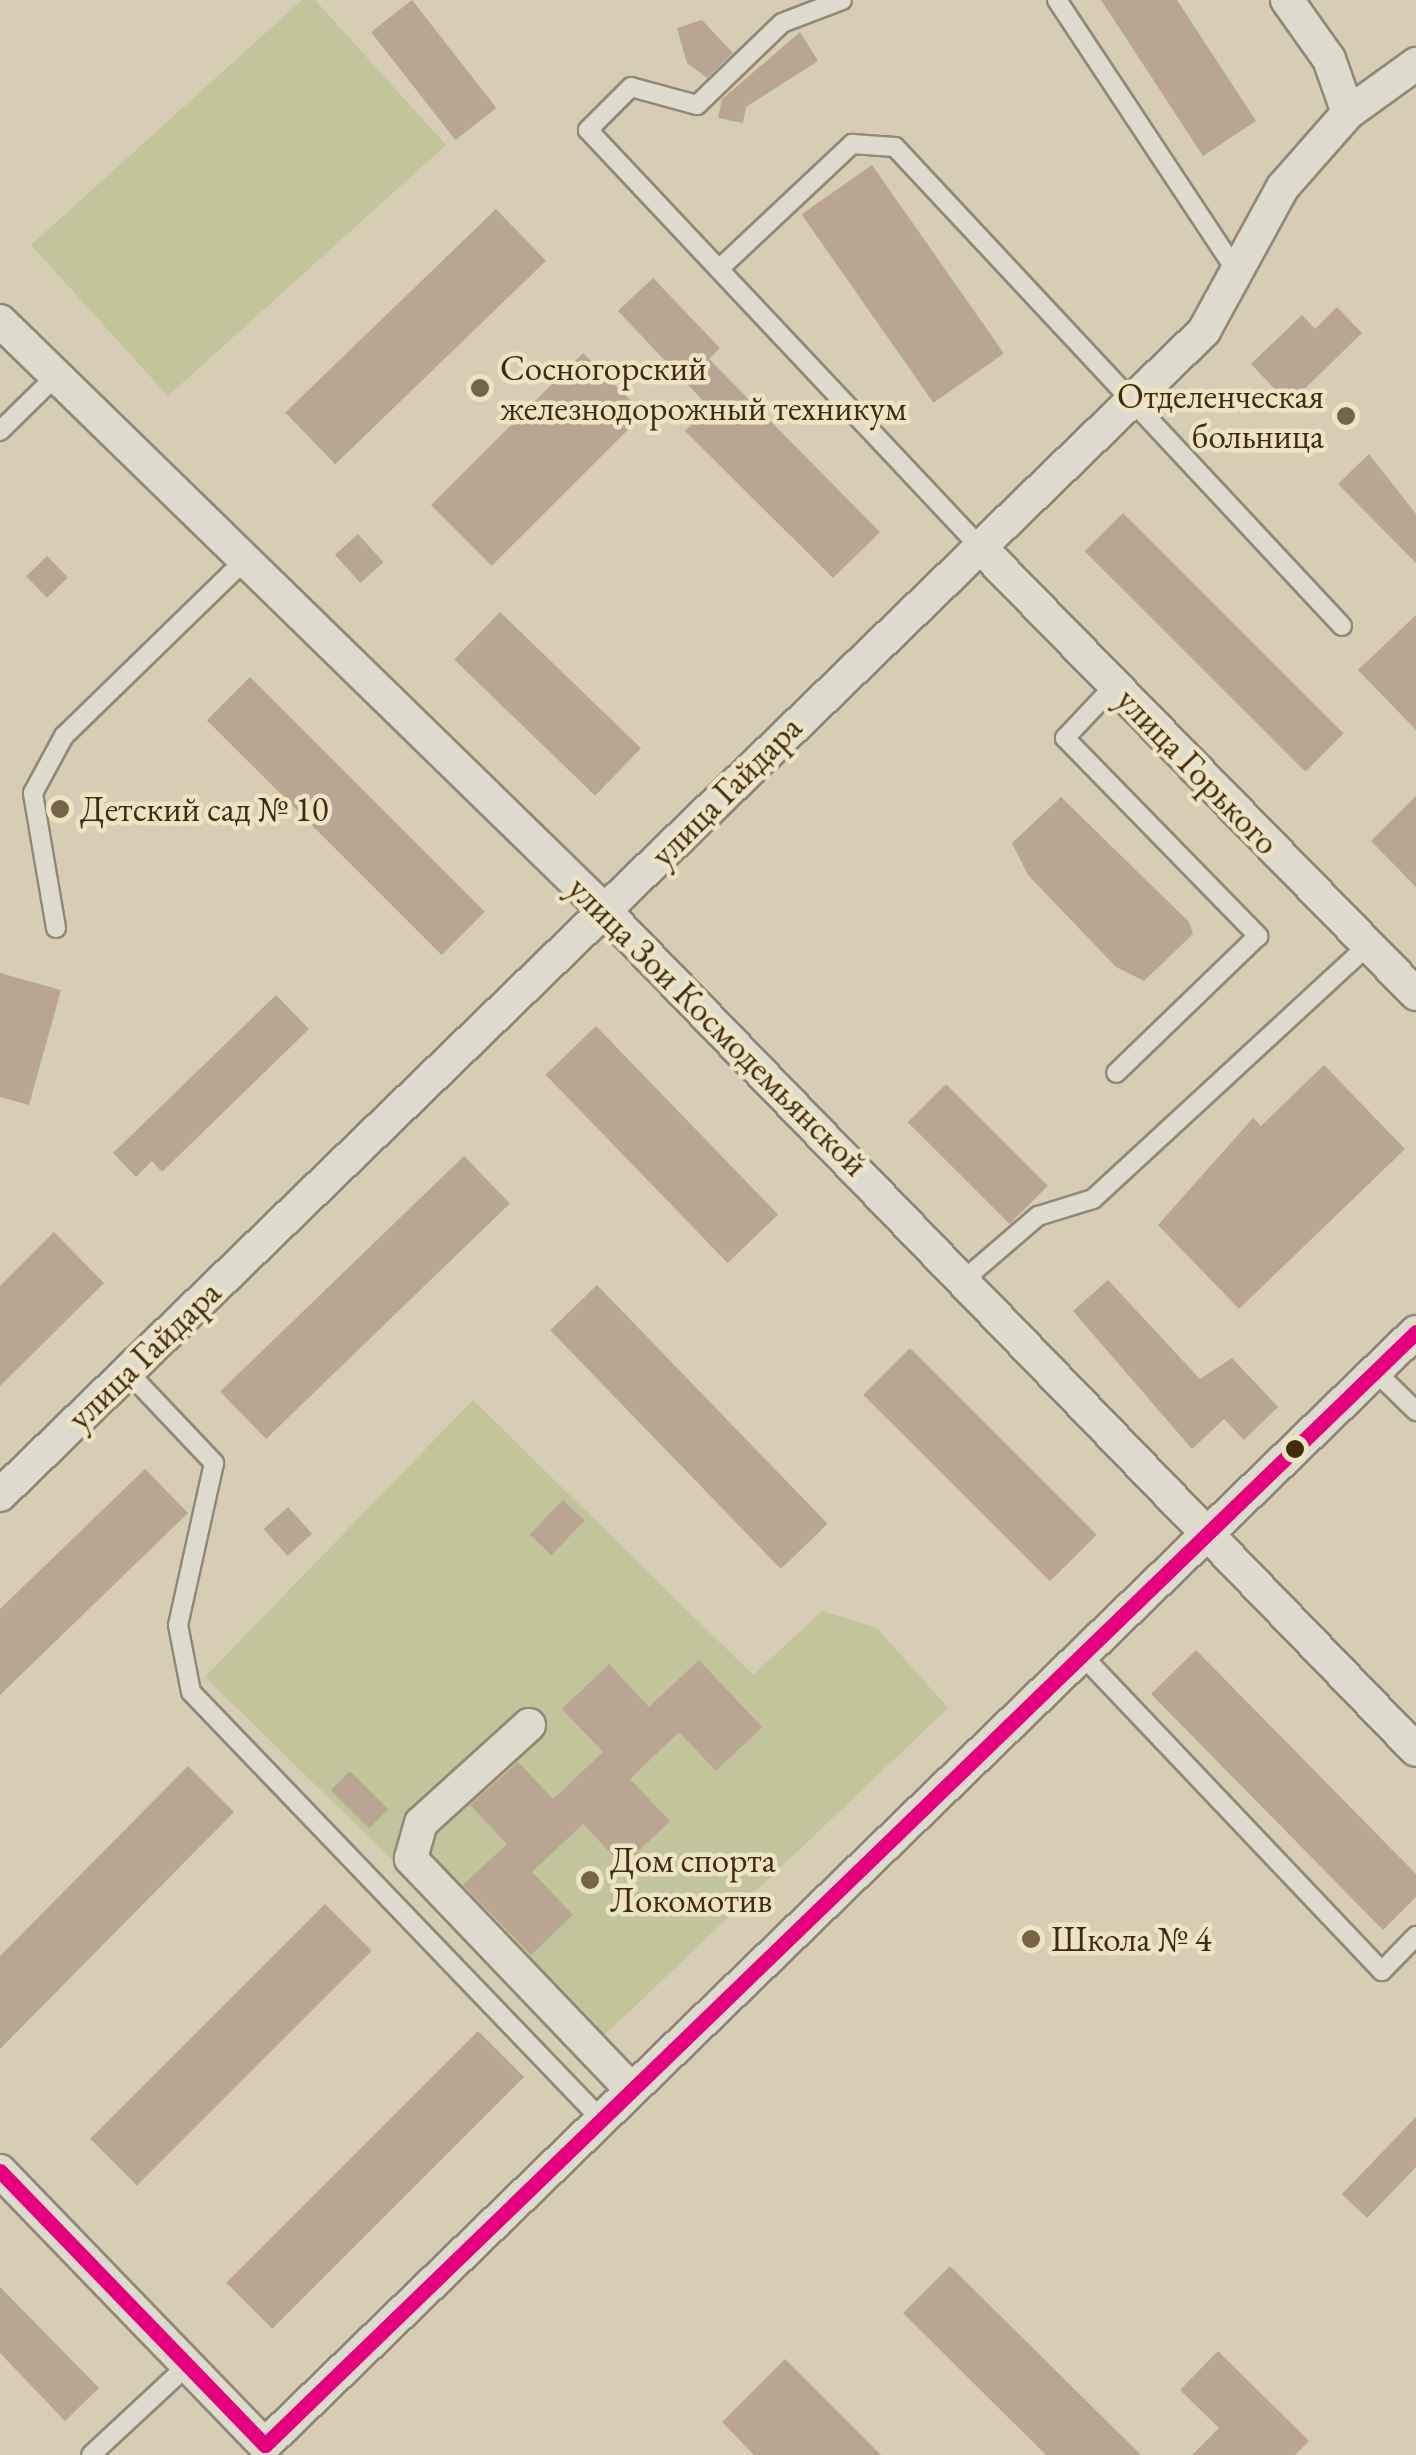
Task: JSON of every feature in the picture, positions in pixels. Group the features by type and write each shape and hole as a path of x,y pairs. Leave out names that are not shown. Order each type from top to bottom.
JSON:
{"street":[{"path":"1287,0 1328,59 1348,113"},
{"name":"улица Гайдара","path":"0,1494 1204,331 1240,278 1283,187 1348,113 1416,64"},
{"name":"улица Зои Космодемьянской","path":"0,321 604,910 967,1277 1416,1750"},
{"name":"улица Горького","path":"980,548 1416,994"},
{"path":"0,2172 266,2450 628,2086 1206,1528 1416,1332"},
{"path":"529,1725 421,1823 411,1859 628,2086"}],"lane":[{"path":"842,0 782,23 697,104 632,87 588,130 980,548"},
{"path":"1057,0 1240,278"},
{"path":"719,270 852,144 896,147 1342,626"},
{"path":"0,431 57,375"},
{"path":"56,928 33,793 64,736 247,558"},
{"path":"1114,685 1064,738 1258,936 1116,1073"},
{"path":"967,1277 1038,1216 1092,1199 1368,945"},
{"path":"1374,1370 1416,1411"},
{"path":"127,1371 214,1463 178,1625 191,1692 598,2116"},
{"path":"1078,1651 1382,1971 1416,1936"},
{"path":"91,2455 188,2365"}],"green space":[{"path":"302,0 315,0 446,145 168,396 31,245"},
{"name":"Дом спорта Локомотив","path":"473,1400 753,1675 822,1611 877,1628 948,1708 588,2051 205,1677"}],"building":[{"path":"412,0 496,108 455,140 371,32"},
{"path":"1101,0 1177,0 1256,121 1203,156"},
{"path":"702,20 733,53 707,78 687,63 677,28"},
{"path":"800,32 818,61 746,107 743,123 718,118 722,99"},
{"path":"872,165 1004,353 933,403 802,214"},
{"path":"496,209 546,261 335,464 285,413"},
{"path":"653,278 720,348 709,359 880,532 833,578 685,431 709,407 618,311"},
{"path":"1337,307 1362,333 1289,404 1251,364 1302,315 1315,329"},
{"path":"583,353 644,414 492,566 431,505"},
{"path":"1369,454 1416,514 1416,563 1338,484"},
{"path":"1123,513 1344,734 1305,772 1085,551"},
{"path":"358,534 383,562 360,583 335,555"},
{"path":"47,556 68,578 47,598 26,576"},
{"path":"500,612 641,748 595,796 454,659"},
{"path":"1416,615 1416,730 1358,670"},
{"path":"250,677 485,912 442,955 207,720"},
{"path":"1416,796 1416,887 1371,841"},
{"path":"1061,797 1189,922 1193,934 1144,981 1116,967 1028,875 1012,843"},
{"path":"0,973 61,990 29,1105 0,1097"},
{"path":"276,995 309,1029 162,1172 152,1161 136,1177 113,1153"},
{"path":"596,1026 778,1214 728,1263 546,1075"},
{"path":"1324,1065 1405,1149 1239,1309 1158,1225 1253,1118 1261,1126"},
{"path":"946,1084 1048,1186 1010,1224 908,1122"},
{"path":"464,1156 510,1203 266,1439 220,1391"},
{"path":"54,1232 104,1283 0,1386 0,1286"},
{"path":"1108,1280 1200,1379 1232,1358 1278,1407 1244,1440 1224,1419 1192,1449 1073,1311"},
{"path":"597,1285 828,1524 781,1569 550,1330"},
{"path":"910,1348 1097,1535 1050,1581 863,1395"},
{"path":"145,1469 188,1513 0,1695 0,1609"},
{"path":"563,1500 585,1521 551,1555 530,1535"},
{"path":"288,1507 312,1534 288,1556 263,1529"},
{"path":"1196,1650 1416,1874 1416,1897 1383,1930 1151,1694"},
{"path":"699,1660 762,1727 716,1771 679,1732 630,1779 670,1821 623,1866 583,1824 532,1872 573,1915 531,1955 463,1885 507,1844 470,1805 518,1762 553,1799 603,1752 562,1709 609,1664 649,1707"},
{"path":"188,1766 234,1812 0,2049 0,1956"},
{"path":"350,1771 388,1809 369,1828 331,1790"},
{"path":"325,1904 372,1951 137,2185 90,2139"},
{"path":"478,2031 524,2077 272,2329 226,2283"},
{"path":"1416,2117 1416,2167 1367,2218 1342,2194"},
{"path":"950,2266 1141,2455 1046,2455 903,2313"},
{"path":"0,2287 99,2388 65,2421 0,2353"},
{"path":"1218,2351 1309,2441 1295,2455 1192,2455 1219,2428 1180,2390"},
{"path":"785,2359 881,2455 754,2455 722,2422"}],"transit line":[{"path":"0,2171 265,2445 1416,1332"}],"place":[{"name":"Сосногорский железнодорожный техникум","path":"480,388"},
{"name":"Отделенческая больница","path":"1346,416"},
{"name":"Детский сад № 10","path":"60,809"},
{"name":"Дом спорта Локомотив","path":"590,1880"},
{"name":"Школа № 4","path":"1031,1939"}]}
